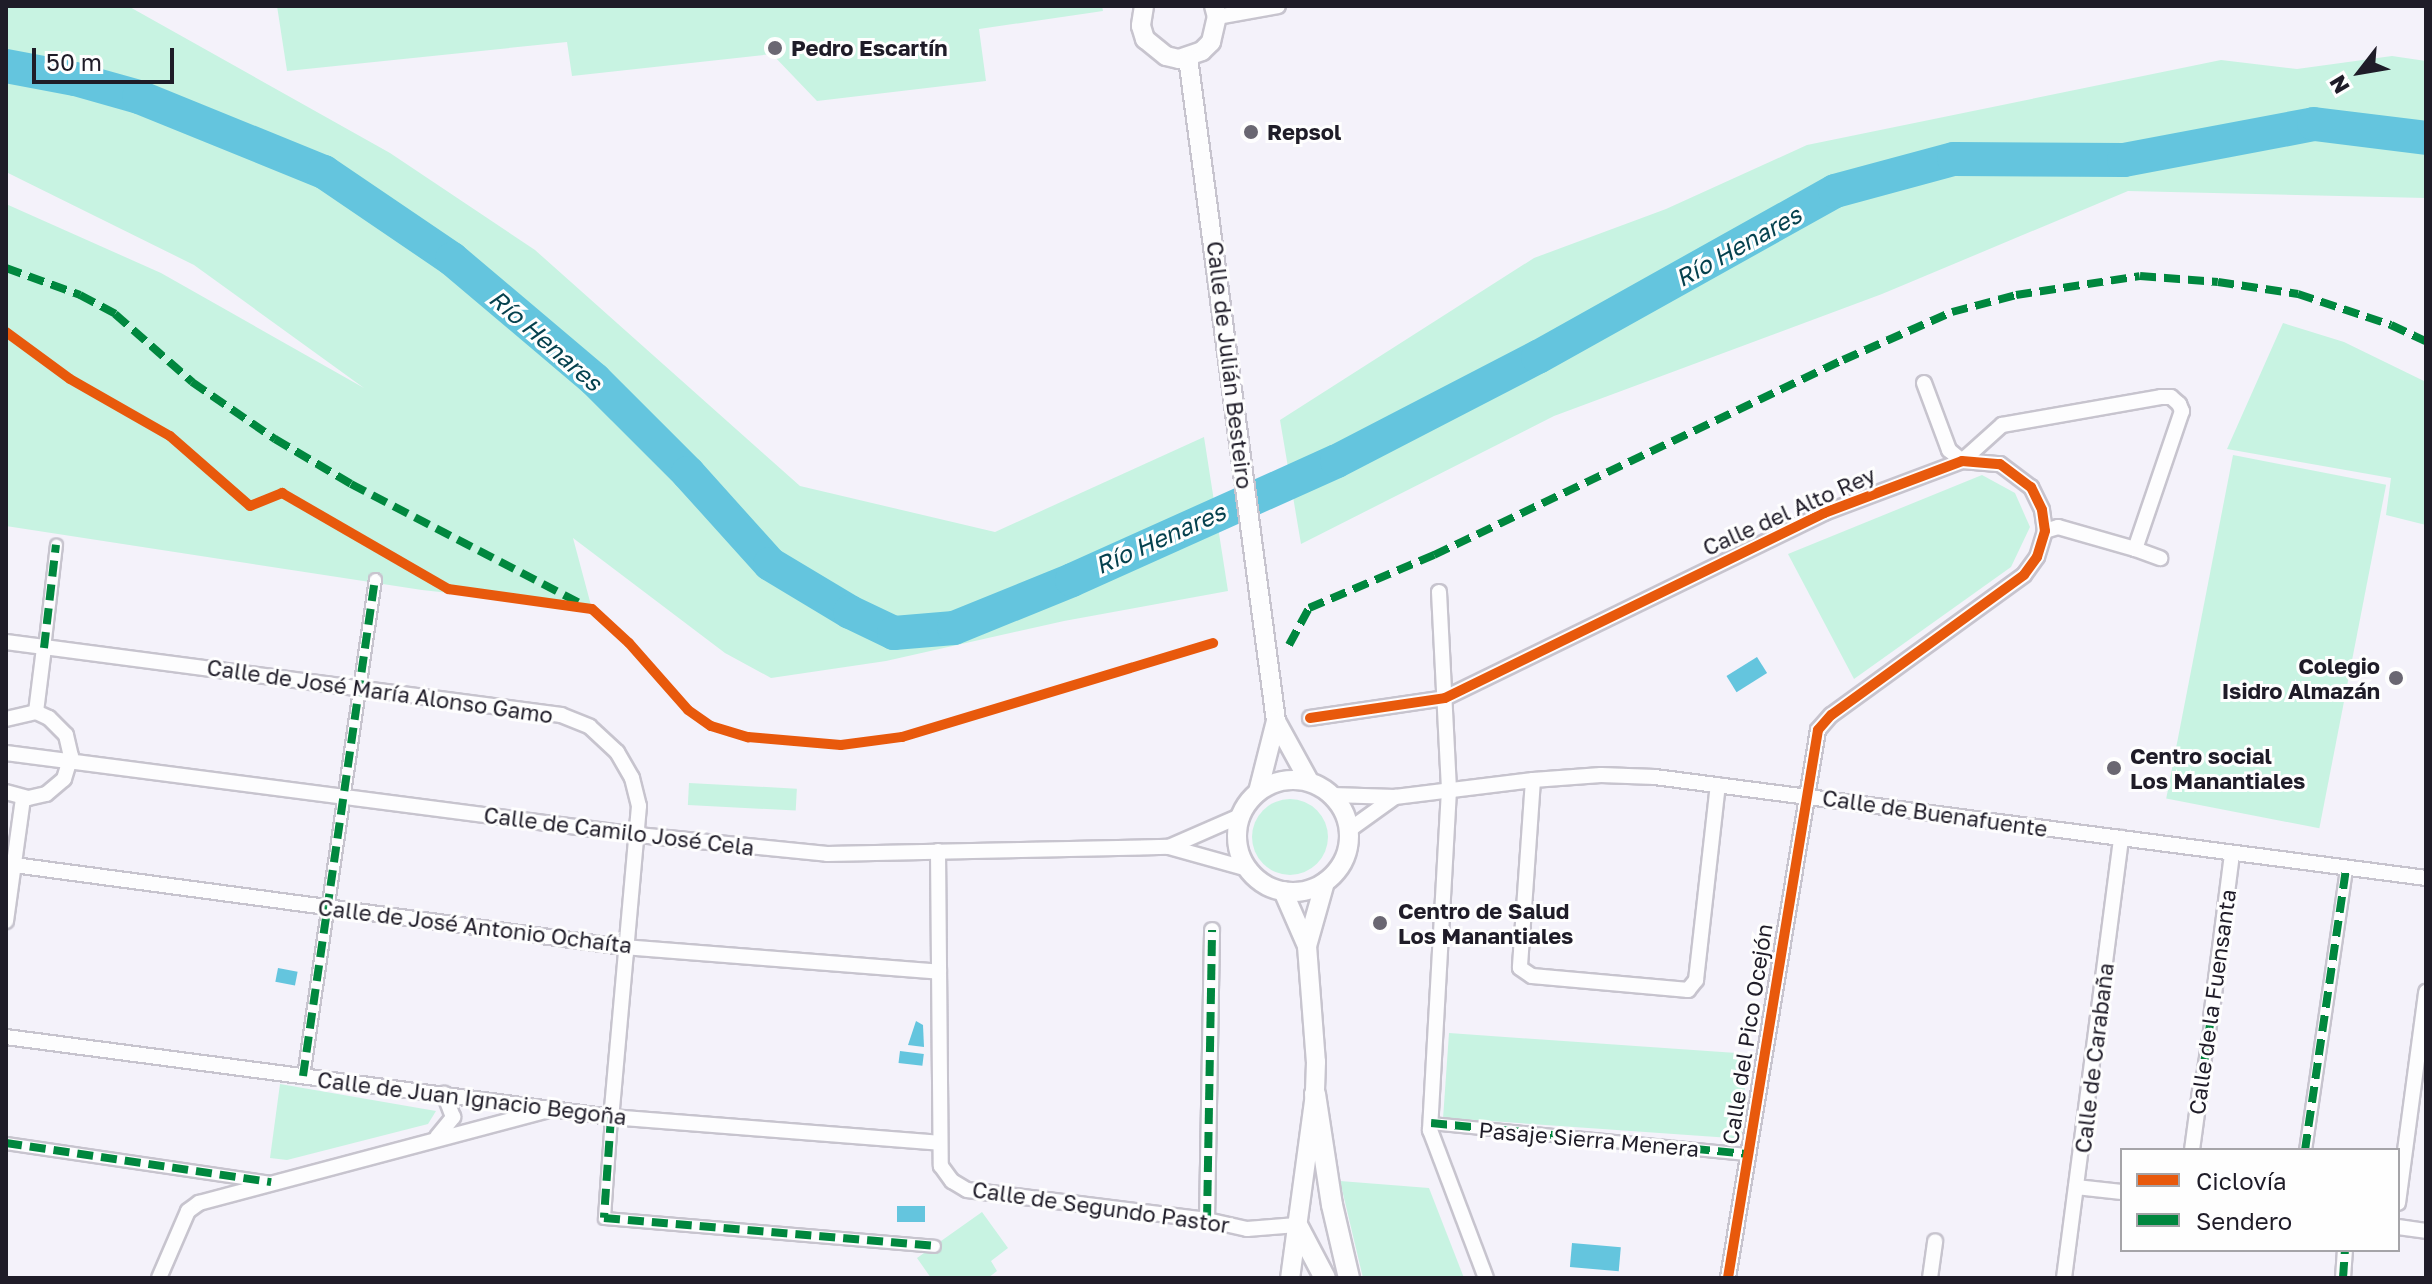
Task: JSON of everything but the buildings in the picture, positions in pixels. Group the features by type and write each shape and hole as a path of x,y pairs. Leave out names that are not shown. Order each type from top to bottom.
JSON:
{"main road":[{"path":"1315,1094 1335,1225 1349,1278"},
{"path":"1297,1225 1325,1278"}],"street":[{"path":"1144,6 1141,26 1150,46 1166,56 1188,58 1211,42 1215,12 1278,6"},
{"name":"Calle de Julián Besteiro","path":"1188,58 1276,721 1258,792"},
{"path":"1924,383 1949,450 1962,461 2002,425 2171,397 2182,411 2135,549"},
{"name":"Calle del Alto Rey","path":"1310,718 1445,698 1824,513 1962,461 1990,461 2016,473 2039,500 2045,531"},
{"path":"1807,796 1821,724 2024,575 2037,557 2045,531 2058,527 2160,558"},
{"path":"36,712 56,545"},
{"path":"303,1076 375,579"},
{"path":"1439,592 1449,790 1431,1123 1433,1141 1486,1278"},
{"name":"Calle de José María Alonso Gamo","path":"6,642 561,715 590,727 617,752 632,778 639,806 611,1117"},
{"path":"6,719 36,712 49,718 66,735 70,763 64,779 52,791 38,797 23,798 6,792"},
{"name":"Calle de Julián Besteiro","path":"1276,721 1309,781"},
{"name":"Calle de Camilo José Cela","path":"6,753 638,835 827,854 1169,847 1248,869"},
{"name":"Calle de Buenafuente","path":"1332,795 1395,797 1533,780 1601,775 1655,777 2426,878"},
{"path":"1307,946 1325,882 1347,854 1349,830 1344,811 1332,795 1309,781 1282,780 1258,792 1240,816 1237,834 1239,853 1248,869 1258,879 1283,891 1312,889 1325,882"},
{"path":"1533,780 1520,968 1532,976 1688,990 1696,980 1718,785"},
{"name":"Calle del Pico Ocejón","path":"1728,1278 1807,796"},
{"name":"Calle de Buenafuente","path":"1349,830 1395,797"},
{"path":"6,921 23,798"},
{"name":"Calle de Camilo José Cela","path":"1169,847 1240,816"},
{"name":"Calle de Carabaña","path":"2064,1278 2121,838"},
{"name":"Calle de Segundo Pastor","path":"938,851 940,1143 941,1166 952,1181 967,1190 1207,1220 1247,1229 1297,1225"},
{"name":"Calle de la Fuensanta","path":"2192,1148 2232,853"},
{"name":"Calle de José Antonio Ochaíta","path":"14,865 624,947 939,972"},
{"path":"2305,1148 2346,868"},
{"path":"1283,891 1307,946 1315,1027 1315,1094 1290,1278"},
{"path":"1207,1220 1212,930"},
{"path":"2400,1188 2426,992"},
{"name":"Calle de Juan Ignacio Begoña","path":"6,1037 611,1117 940,1143"},
{"path":"437,1137 453,1117 444,1094"},
{"path":"159,1278 188,1211 210,1198 552,1109"},
{"path":"611,1117 604,1218 934,1246"},
{"name":"Pasaje Sierra Menera","path":"1431,1123 1748,1154"},
{"path":"6,1143 271,1182"},
{"path":"2076,1187 2120,1192"},
{"path":"2400,1227 2426,1231"},
{"path":"1930,1278 1935,1241"},
{"path":"2343,1278 2345,1252"}],"green space":[{"path":"6,6 128,6 390,153 535,250 800,486 995,532 1204,437 1228,591 1064,621 886,661 771,678 725,653 573,538 592,609 422,590 6,526 6,204 161,273 364,388 194,265 6,172"},
{"name":"Pedro Escartín","path":"277,6 1102,6 1103,11 979,29 986,81 817,101 772,54 572,76 567,42 287,71"},
{"path":"2392,56 2426,61 2426,198 2128,191 1882,294 1554,416 1301,544 1280,420 1534,258 1666,209 1807,145 2221,60 2297,69"},
{"path":"2283,323 2344,342 2426,382 2426,525 2386,515 2391,478 2227,449"},
{"path":"2233,455 2386,485 2319,828 2166,799"},
{"path":"1982,475 2015,493 2030,527 2011,567 1854,679 1788,554"},
{"path":"689,783 797,789 796,811 688,805"},
{"path":"1283,799 1297,799 1311,805 1322,816 1328,837 1325,852 1317,864 1297,875 1283,875 1269,869 1258,858 1252,844 1252,830 1258,816 1269,805"},
{"path":"1449,1033 1747,1054 1741,1139 1443,1118"},
{"path":"280,1084 436,1111 428,1124 287,1160 270,1158"},
{"path":"1340,1181 1429,1188 1464,1278 1363,1278"},
{"path":"982,1212 1008,1248 991,1261 997,1271 988,1278 931,1278 917,1258"}],"water":[{"path":"1757,657 1767,673 1737,692 1726,676"},
{"path":"278,968 298,972 295,986 275,982"},
{"path":"916,1021 923,1025 924,1047 908,1045"},
{"path":"900,1051 924,1054 922,1066 899,1063"},
{"path":"897,1206 925,1206 925,1222 897,1222"},
{"path":"1572,1243 1621,1247 1619,1271 1570,1267"}],"waterway":[{"name":"Río Henares","path":"6,66 75,79 139,97 324,172 452,259 595,380 688,473 770,564 850,612 894,633 954,628 1072,580 1337,461 1538,357 1835,191 1954,159 2124,160 2314,124 2426,138"}],"marked path":[{"path":"6,268 80,295 115,314 192,382 275,439 351,484 578,602"},
{"path":"1289,645 1309,608 1434,555 1843,360 1952,312 2016,295 2140,276 2218,282 2298,294 2391,325 2426,341"},
{"path":"44,648 56,545"},
{"path":"303,1076 375,579"},
{"path":"2305,1148 2346,868"},
{"path":"1207,1220 1212,930"},
{"path":"2201,1083 2211,1018"},
{"path":"611,1117 604,1218 934,1246"},
{"path":"1431,1123 1748,1154"},
{"path":"6,1143 271,1182"},
{"path":"2343,1278 2345,1252"}],"cycle path":[{"path":"6,332 70,379 170,436 250,506 282,493 448,589 592,609 629,643 688,710 711,726 748,737 841,745 902,737 1213,643"},
{"path":"1310,718 1445,698 1824,513 1962,461 2000,464 2031,487 2042,510 2045,531 2037,557 2024,575 1831,715 1818,730 1728,1278"}],"place":[{"name":"Pedro Escartín","path":"775,48"},
{"name":"Repsol","path":"1251,132"},
{"name":"Colegio Isidro Almazán","path":"2396,678"},
{"name":"Centro social Los Manantiales","path":"2114,768"},
{"name":"Centro de Salud Los Manantiales","path":"1380,923"}]}
